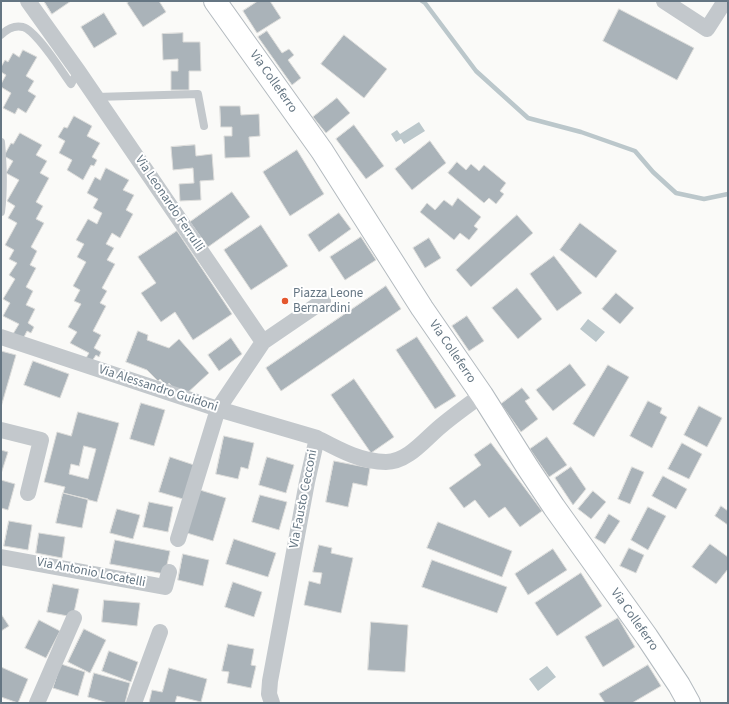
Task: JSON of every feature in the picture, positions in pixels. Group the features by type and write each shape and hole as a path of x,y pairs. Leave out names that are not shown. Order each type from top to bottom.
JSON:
{"street":[{"name":"Via Leonardo Ferrulli","path":"28,1 96,97 263,342"},
{"name":"Via Colleferro","path":"216,1 322,151 422,308 482,395 541,488 647,637 679,685 689,703"},
{"path":"664,1 707,29 725,1"},
{"path":"178,539 218,409 263,342 323,301"},
{"name":"Via Alessandro Guidoni","path":"1,336 218,409 317,438"},
{"name":"Via Fausto Cecconi","path":"272,703 270,681 307,482 317,438 343,451 364,459 392,462 403,458 419,447 439,427 482,395"},
{"path":"1,430 41,440 28,493"},
{"name":"Via Antonio Locatelli","path":"1,557 165,587 169,572"},
{"path":"37,703 74,618"},
{"path":"134,703 160,632"}],"lane":[{"path":"1,35 5,30 14,27 24,27 32,32 38,39 71,84 78,71"},
{"path":"96,97 198,94 204,126"},
{"path":"1,142 3,159 3,185 1,212"}],"shaded area":[{"path":"419,122 425,131 404,144 401,139 396,142 391,134 397,130 400,134"},
{"path":"588,319 605,332 596,342 580,329"},
{"path":"547,666 556,677 538,691 529,679"}],"building":[{"path":"44,1 71,1 52,14"},
{"path":"130,1 159,1 166,12 143,27 127,3"},
{"path":"258,1 270,1 281,18 257,33 243,11"},
{"path":"619,9 694,48 677,80 603,41"},
{"path":"104,13 117,34 94,48 81,27"},
{"path":"267,31 282,53 289,49 294,55 288,60 301,78 292,85 258,37"},
{"path":"183,33 183,42 200,42 201,71 189,71 189,90 171,90 171,71 178,71 178,59 163,60 162,34"},
{"path":"344,35 387,69 364,98 321,64"},
{"path":"23,50 37,57 26,76 34,81 28,91 36,96 26,113 18,108 15,114 3,108 11,93 1,87 6,75 1,72 1,67 5,60 8,62 13,53 19,57"},
{"path":"337,98 350,113 326,133 313,117"},
{"path":"220,106 240,106 241,115 259,114 260,136 249,137 250,157 225,158 224,136 232,136 232,127 221,127"},
{"path":"74,116 92,126 87,136 100,143 92,157 97,160 94,166 91,165 83,180 67,170 72,160 59,153 65,141 58,137 64,127 67,128"},
{"path":"354,125 384,166 366,179 336,139"},
{"path":"20,133 42,145 36,155 47,161 40,173 49,178 36,202 43,206 36,219 44,223 31,247 37,251 30,265 36,268 26,287 33,291 26,305 35,309 28,323 34,327 31,333 27,331 23,339 13,334 19,324 3,316 10,303 3,299 15,279 9,275 17,263 9,259 14,250 5,245 17,223 8,218 15,206 7,201 19,180 6,173 13,161 4,156 11,143 13,144"},
{"path":"430,141 446,163 412,190 395,169"},
{"path":"195,145 196,156 212,154 214,180 200,181 201,200 180,201 179,184 194,183 193,168 173,170 171,147"},
{"path":"297,150 324,194 290,216 263,172"},
{"path":"457,162 466,170 471,164 479,171 484,165 506,183 500,191 504,194 496,204 489,198 484,203 448,173"},
{"path":"106,168 129,180 123,190 134,195 126,210 133,214 120,238 112,233 106,244 114,248 107,260 115,264 102,288 107,291 100,303 106,306 93,331 101,335 94,348 101,352 99,357 96,355 92,361 86,358 89,353 70,343 77,332 68,327 81,304 74,301 80,290 73,286 86,262 77,257 84,244 76,240 88,219 97,224 102,213 93,208 98,199 87,193 95,177 100,180"},
{"path":"232,192 250,217 208,247 190,222"},
{"path":"458,198 481,217 474,226 478,229 469,240 460,233 454,240 420,212 427,203 435,210 444,200 452,206"},
{"path":"339,213 351,229 319,252 308,235"},
{"path":"517,215 533,233 471,287 456,270"},
{"path":"580,223 617,251 596,278 560,250"},
{"path":"261,225 288,266 251,290 224,250"},
{"path":"177,231 232,314 193,340 175,312 161,322 141,293 156,283 138,257"},
{"path":"361,237 376,260 345,280 330,257"},
{"path":"429,238 441,258 425,268 413,248"},
{"path":"554,256 582,293 557,311 530,274"},
{"path":"386,286 401,309 281,391 266,368"},
{"path":"517,288 542,319 518,339 492,308"},
{"path":"616,293 634,308 620,324 602,309"},
{"path":"467,316 484,341 469,351 452,326"},
{"path":"138,331 148,335 147,340 169,348 179,339 209,373 185,395 177,392 169,383 167,386 160,379 158,381 147,370 126,362"},
{"path":"417,337 456,396 435,409 396,350"},
{"path":"231,338 242,354 219,371 208,355"},
{"path":"1,351 16,355 1,407"},
{"path":"33,361 69,374 60,398 24,385"},
{"path":"570,364 586,385 553,411 536,390"},
{"path":"608,365 629,377 594,437 573,424"},
{"path":"354,379 394,437 371,453 331,395"},
{"path":"522,388 530,398 525,401 538,419 521,432 501,404"},
{"path":"648,401 662,408 660,413 667,417 652,448 630,436"},
{"path":"141,403 165,410 154,446 130,439"},
{"path":"699,406 722,418 707,447 684,435"},
{"path":"78,412 119,423 97,502 63,493 65,487 44,482 57,432 71,436","holes":["84,446 96,449 88,479 69,474 71,464 79,466"]},
{"path":"224,436 254,443 248,469 241,467 238,479 216,474"},
{"path":"547,437 567,465 549,477 530,449"},
{"path":"491,443 542,511 520,527 505,507 489,518 475,500 464,508 449,488 481,465 474,455"},
{"path":"682,443 702,454 689,479 668,469"},
{"path":"1,450 8,452 1,474"},
{"path":"170,457 194,465 183,499 159,492"},
{"path":"267,457 294,465 286,493 259,485"},
{"path":"334,461 370,468 367,486 353,483 348,507 326,502"},
{"path":"571,467 586,489 573,505 555,478"},
{"path":"632,467 644,472 630,504 618,499"},
{"path":"663,476 687,489 676,509 652,496"},
{"path":"1,480 15,484 8,510 1,508"},
{"path":"200,490 226,498 213,541 187,533"},
{"path":"593,491 606,502 591,519 578,509"},
{"path":"63,493 88,499 82,528 56,523"},
{"path":"260,495 287,502 279,530 252,522"},
{"path":"149,502 173,507 168,532 143,527"},
{"path":"721,506 728,511 728,525 715,516"},
{"path":"648,507 666,516 648,550 631,540"},
{"path":"117,509 140,515 133,539 110,533"},
{"path":"609,514 620,521 605,544 595,538"},
{"path":"9,521 32,525 28,550 4,546"},
{"path":"438,522 512,551 502,577 427,548"},
{"path":"39,533 65,537 62,558 36,553"},
{"path":"234,539 276,553 268,577 226,564"},
{"path":"115,540 170,551 165,574 110,564"},
{"path":"710,544 728,557 728,569 716,584 692,567"},
{"path":"319,545 332,548 331,553 353,558 341,613 304,605 309,581 320,584 322,573 313,572"},
{"path":"629,548 644,555 636,573 620,566"},
{"path":"553,549 567,570 528,595 515,574"},
{"path":"183,554 209,560 203,586 178,580"},
{"path":"432,560 507,587 497,613 422,587"},
{"path":"581,573 602,606 557,636 535,603"},
{"path":"233,582 262,592 254,617 225,607"},
{"path":"53,584 79,589 73,617 47,612"},
{"path":"104,600 140,603 137,626 102,622"},
{"path":"1,614 9,626 1,631"},
{"path":"618,618 635,647 603,667 585,637"},
{"path":"39,620 60,631 46,658 25,648"},
{"path":"371,622 408,625 405,672 368,670"},
{"path":"84,629 106,640 90,673 68,662"},
{"path":"228,644 254,649 251,665 256,666 251,688 227,683 229,672 222,671"},
{"path":"109,651 138,662 131,682 102,671"},
{"path":"61,664 85,672 78,696 53,688"},
{"path":"648,665 661,686 632,703 605,703 599,694"},
{"path":"1,667 28,679 18,703 1,697"},
{"path":"169,668 207,679 201,702 177,696 175,703 149,703 152,690 162,692"},
{"path":"94,673 130,683 125,703 108,703 88,697"}],"waterway":[{"path":"422,1 476,71 528,118 581,132 635,151 653,172 676,193 704,199 728,194"}],"place":[{"name":"Piazza Leone Bernardini","path":"285,301"}]}
